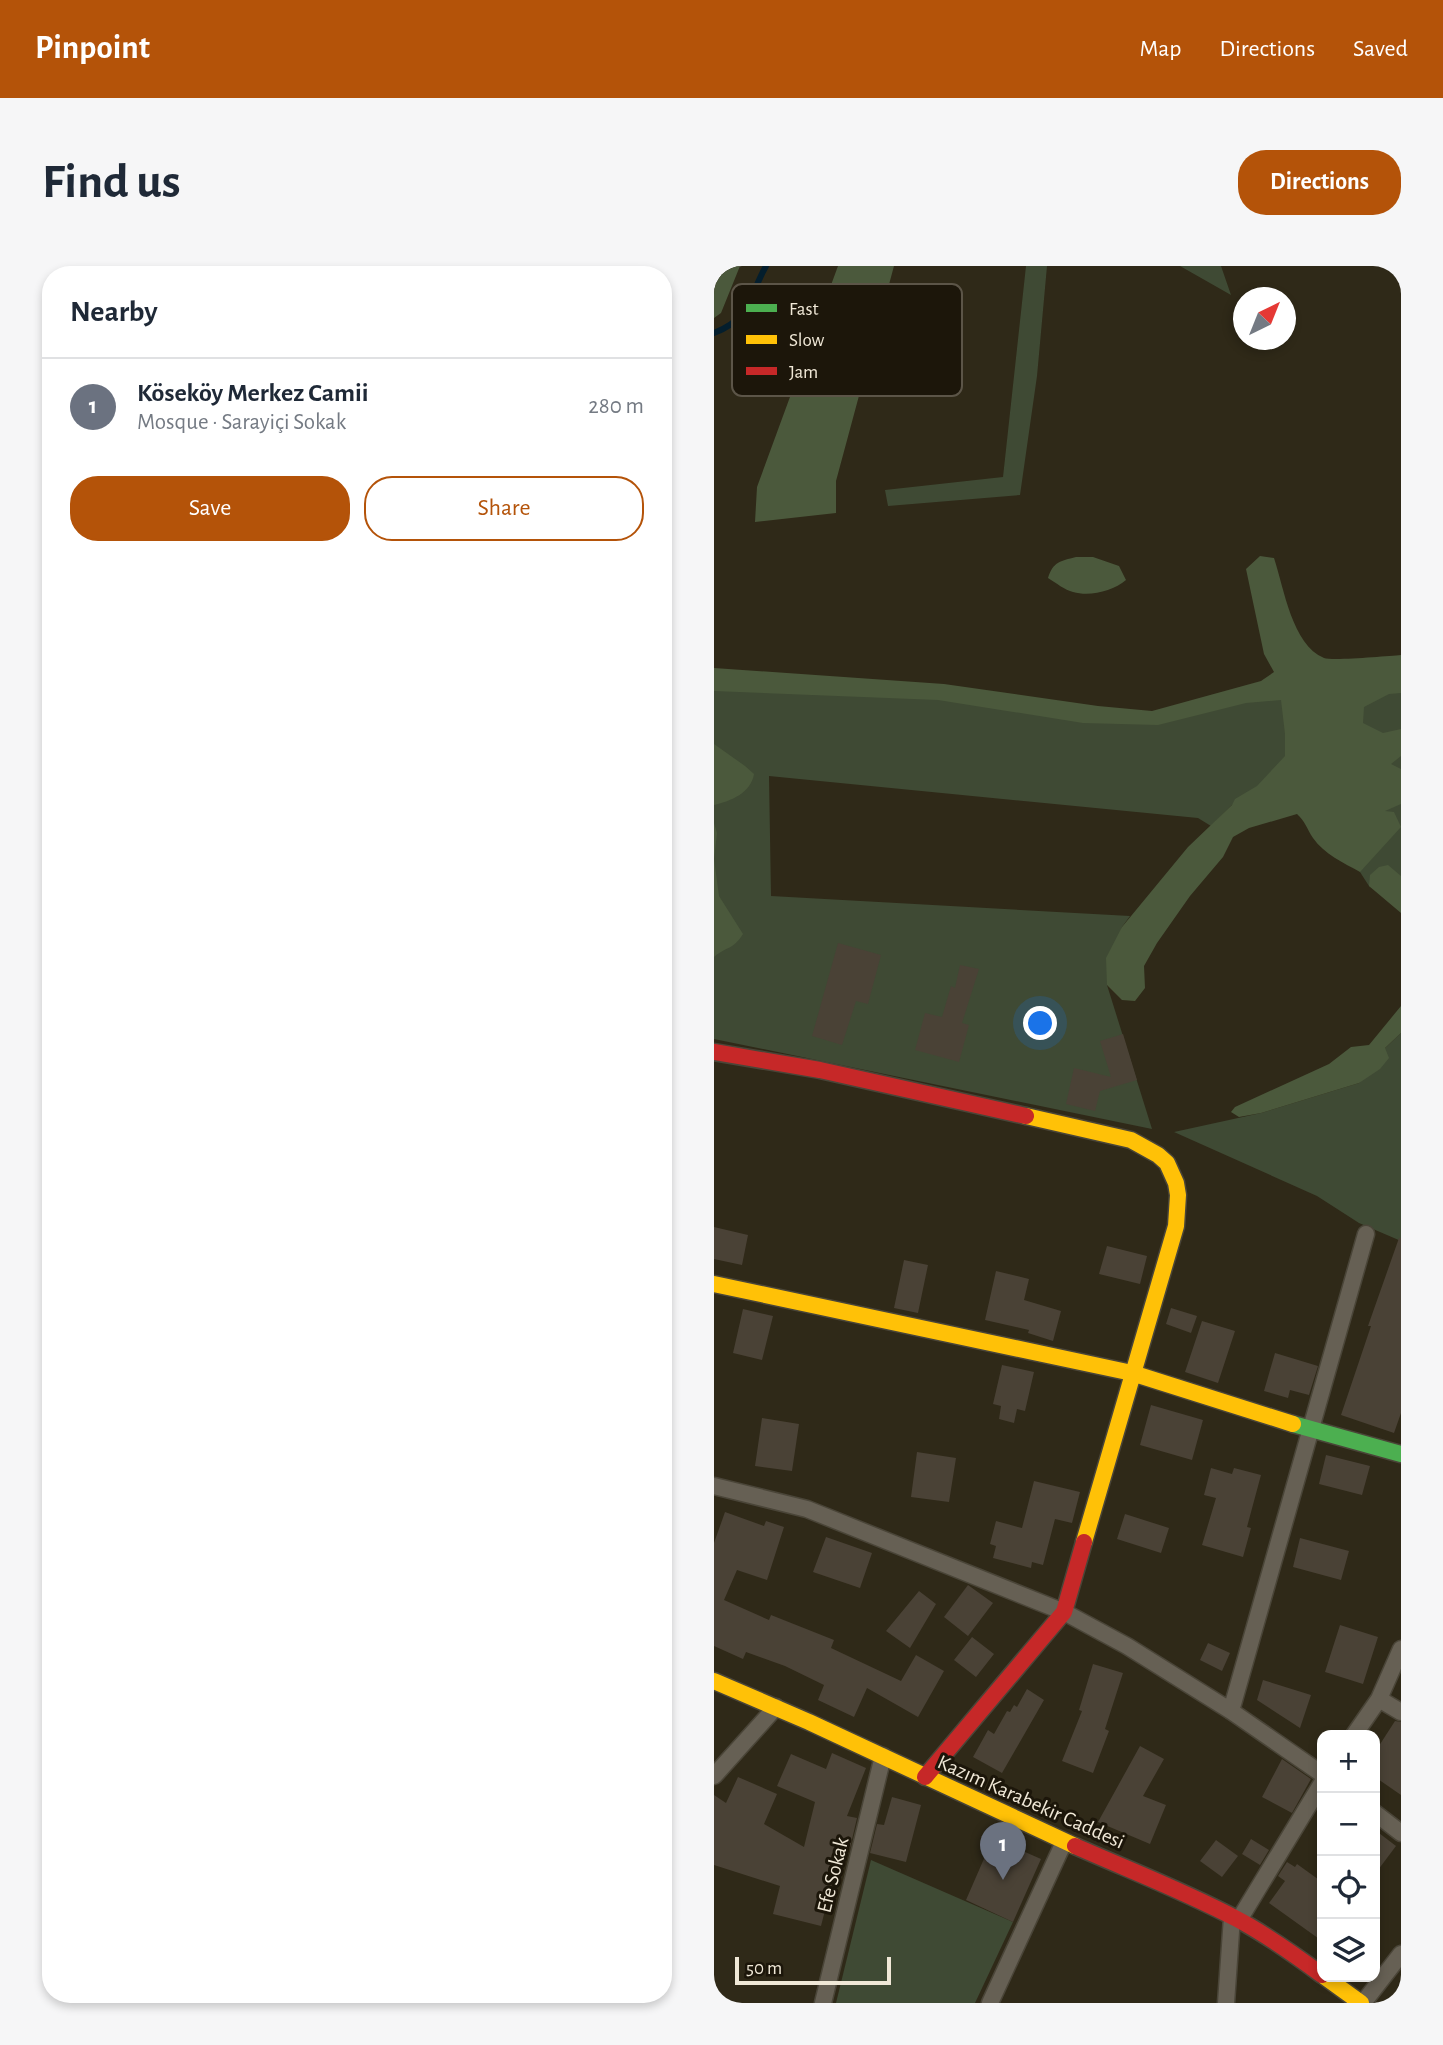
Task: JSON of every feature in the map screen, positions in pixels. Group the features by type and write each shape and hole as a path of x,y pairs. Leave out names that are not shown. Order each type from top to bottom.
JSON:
{"street":[{"path":"714,1052 820,1070 1131,1140 1166,1160 1175,1180 1179,1200 1175,1226 1064,1612 925,1777"},
{"path":"1231,1711 1366,1234"},
{"path":"714,1284 1132,1373 1310,1429 1401,1454"},
{"path":"714,1486 807,1509 1064,1612 1126,1646 1231,1711 1317,1771"},
{"path":"1357,1730 1379,1699 1401,1649"},
{"name":"Kazım Karabekir Caddesi","path":"714,1681 883,1756 1064,1842 1182,1892 1236,1919 1317,1971"},
{"path":"1379,1699 1401,1712"},
{"path":"714,1776 776,1707"},
{"name":"Efe Sokak","path":"823,2003 883,1756"},
{"path":"1226,2003 1236,1919 1317,1791"},
{"path":"1380,1817 1401,1833"},
{"path":"990,2003 1064,1842"},
{"path":"1362,2003 1401,1954"},
{"name":"Kazım Karabekir Caddesi","path":"1332,1982 1362,2003"}],"green space":[{"path":"724,266 740,266 721,313 714,318 714,282"},
{"path":"838,266 894,266 889,284 831,284"},
{"path":"1026,266 1047,266 1037,376 1020,495 888,506 885,490 1003,477"},
{"path":"1180,266 1221,266 1231,295"},
{"path":"790,396 859,396 836,481 836,513 755,522 757,487"},
{"path":"1260,556 1274,558 1297,629 1313,651 1329,659 1401,655 1401,693 1389,694 1364,707 1363,723 1383,733 1401,729 1401,756 1391,764 1401,769 1401,804 1385,811 1394,812 1401,827 1360,872 1323,849 1297,814 1249,828 1233,837 1223,857 1190,896 1157,943 1144,966 1145,988 1135,1001 1122,1000 1107,985 1106,958 1122,927 1188,847 1235,799 1257,786 1285,756 1281,700 1246,703 1158,725 1083,723 938,700 714,691 714,668 944,684 1152,711 1261,681 1274,672 1264,654 1246,569"},
{"path":"1076,557 1093,557 1119,566 1126,580 1108,590 1087,594 1070,591 1048,578 1058,563"},
{"path":"714,676 1140,718 1290,688 1295,769 1232,805 1211,826 1198,818 769,776 771,896 1130,916 1122,927 1107,985 1152,1129 714,1039"},
{"path":"1401,679 1401,907 1369,886 1360,872 1343,681"},
{"path":"714,744 754,774 745,791 714,805"},
{"path":"714,823 717,833 714,859"},
{"path":"714,859 719,896 743,934 733,945 714,957"},
{"path":"1388,865 1401,876 1401,913 1369,886 1370,875 1379,867"},
{"path":"1401,1006 1401,1033 1385,1048 1389,1058 1380,1069 1359,1083 1261,1113 1239,1117 1231,1112 1235,1107 1329,1064 1351,1047 1369,1045"},
{"path":"1401,1033 1401,1241 1359,1223 1317,1196 1174,1132 1261,1113 1359,1083 1385,1048"},
{"path":"871,1860 1013,1922 975,2003 836,2003"}],"building":[{"path":"838,943 881,955 868,1004 856,1001 842,1045 812,1036"},
{"path":"960,965 979,969 962,1023 969,1025 959,1062 915,1050 925,1013 942,1017 951,986 955,988"},
{"path":"1123,1034 1137,1080 1100,1091 1095,1111 1066,1104 1074,1068 1111,1077 1100,1041"},
{"path":"714,1227 748,1235 742,1265 714,1259"},
{"path":"1399,1238 1401,1413 1394,1433 1341,1415"},
{"path":"1107,1246 1147,1256 1140,1284 1099,1274"},
{"path":"904,1260 928,1265 918,1313 894,1308"},
{"path":"996,1271 1029,1279 1024,1300 1061,1311 1053,1341 1028,1333 1029,1330 985,1320"},
{"path":"1171,1308 1197,1316 1191,1333 1166,1324"},
{"path":"743,1309 773,1316 762,1360 733,1353"},
{"path":"1202,1321 1235,1331 1218,1383 1185,1372"},
{"path":"1275,1353 1318,1366 1309,1395 1290,1390 1288,1398 1264,1391"},
{"path":"1002,1365 1034,1372 1025,1411 1017,1409 1014,1423 999,1419 1001,1406 993,1404"},
{"path":"1151,1405 1203,1420 1192,1460 1140,1445"},
{"path":"762,1418 799,1424 792,1471 755,1466"},
{"path":"917,1452 956,1458 949,1502 911,1497"},
{"path":"1326,1455 1370,1466 1362,1495 1319,1484"},
{"path":"1211,1468 1232,1474 1234,1468 1261,1475 1247,1527 1251,1528 1243,1557 1202,1545 1216,1498 1204,1495"},
{"path":"1034,1481 1080,1492 1072,1523 1055,1519 1043,1565 1032,1562 1031,1568 993,1558 996,1546 990,1544 996,1521 1022,1528"},
{"path":"725,1512 764,1526 766,1521 784,1527 767,1580 737,1570 724,1600 769,1620 771,1615 834,1640 831,1648 901,1681 916,1655 944,1671 918,1717 867,1688 854,1717 818,1700 824,1685 785,1666 746,1652 743,1659 714,1646 714,1543"},
{"path":"1125,1514 1169,1528 1161,1553 1117,1539"},
{"path":"826,1537 872,1553 860,1588 813,1572"},
{"path":"1300,1538 1349,1551 1341,1580 1293,1567"},
{"path":"968,1585 993,1603 968,1636 944,1617"},
{"path":"919,1591 936,1604 910,1648 886,1631"},
{"path":"1340,1625 1378,1637 1363,1684 1325,1672"},
{"path":"972,1637 994,1654 976,1677 954,1660"},
{"path":"1208,1643 1230,1653 1222,1671 1200,1660"},
{"path":"1093,1664 1123,1673 1105,1729 1109,1731 1093,1773 1062,1761 1082,1711 1079,1710"},
{"path":"1263,1680 1311,1695 1300,1728 1257,1700"},
{"path":"1027,1689 1044,1700 1002,1773 973,1757 988,1730 994,1734 1007,1711 1010,1712 1014,1705 1017,1707"},
{"path":"1395,1721 1401,1722 1401,1795 1380,1780 1380,1744"},
{"path":"1140,1746 1164,1759 1143,1796 1166,1805 1150,1844 1098,1822"},
{"path":"832,1753 866,1768 847,1816 857,1818 850,1848 841,1848 821,1926 773,1914 780,1886 714,1865 714,1795 726,1803 738,1777 777,1794 764,1824 804,1847 815,1802 777,1786 791,1754 826,1769"},
{"path":"1282,1759 1311,1779 1292,1813 1262,1797"},
{"path":"892,1797 921,1805 906,1862 870,1853 877,1824 884,1825"},
{"path":"1380,1834 1396,1846 1380,1867"},
{"path":"993,1838 1041,1859 1013,1922 966,1900"},
{"path":"1251,1839 1269,1850 1260,1865 1242,1854"},
{"path":"1216,1840 1238,1856 1222,1877 1200,1861"},
{"path":"1287,1862 1295,1867 1297,1864 1317,1878 1317,1937 1269,1903 1285,1881 1278,1876"}],"waterway":[{"path":"758,284 766,266"},
{"path":"714,333 732,323"}],"traffic: fast":[{"path":"1293,1424 1401,1454"}],"traffic: slow":[{"path":"1026,1116 1131,1140 1167,1163 1178,1195 1176,1226 1084,1542"},
{"path":"714,1284 1132,1373 1293,1424"},
{"path":"714,1681 809,1722 1075,1846"},
{"path":"1332,1982 1361,2003"}],"traffic: jam":[{"path":"714,1052 820,1070 1026,1116"},
{"path":"925,1777 1064,1612 1084,1542"},
{"path":"1075,1846 1237,1919 1317,1971"}],"place":[{"name":"Köseköy Merkez Camii","path":"1003,1880"}]}
